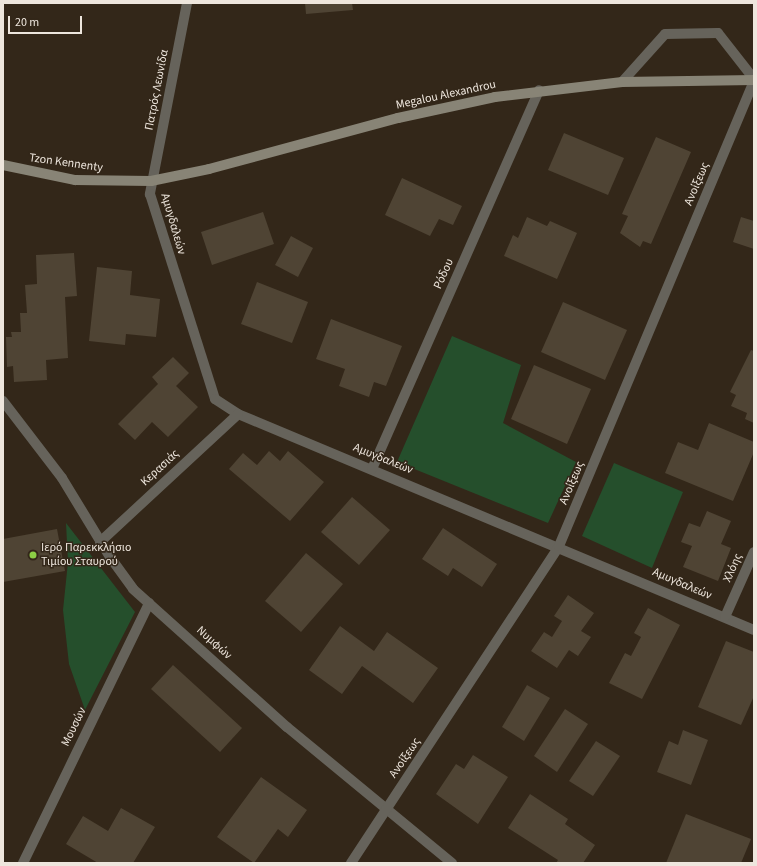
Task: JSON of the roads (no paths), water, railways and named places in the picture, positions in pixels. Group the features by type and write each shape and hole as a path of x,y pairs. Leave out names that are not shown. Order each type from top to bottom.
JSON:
{"main road":[{"name":"Megalou Alexandrou","path":"151,181 209,169 398,118 539,90 622,82 754,80"},
{"name":"Tzon Kennenty","path":"3,165 75,180 151,181"}],"street":[{"name":"Πατρός Λεωνίδα","path":"151,181 187,3"},
{"path":"622,82 665,34 718,33 754,80"},
{"name":"Ανοίξεως","path":"351,863 559,546 754,80"},
{"name":"Ρόδου","path":"372,469 539,90"},
{"name":"Αμυγδαλεών","path":"151,181 154,208 212,396 238,414 559,546 754,630"},
{"name":"Νυμφών","path":"3,400 62,478 100,542 122,575 149,603 287,727 388,807 452,863"},
{"name":"Κερασιάς","path":"100,542 238,414"},
{"name":"Χλόης","path":"725,617 754,552"},
{"name":"Μουσών","path":"23,863 149,603"}],"place":[{"name":"Ιερό Παρεκκλήσιο Τιμίου Σταυρού","path":"33,555"}]}
